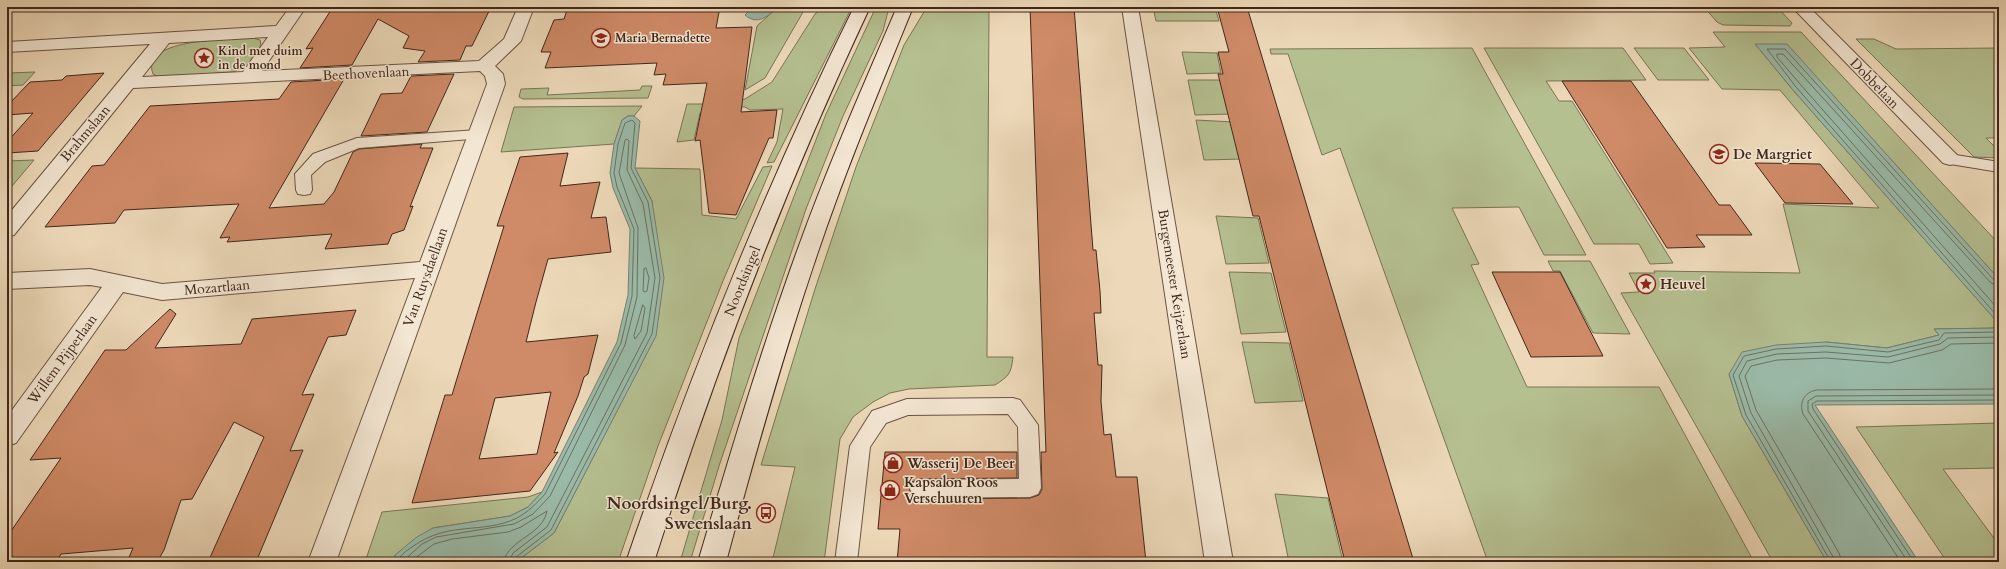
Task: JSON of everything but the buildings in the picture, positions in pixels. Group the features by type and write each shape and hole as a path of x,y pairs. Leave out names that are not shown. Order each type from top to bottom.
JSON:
{"street":[{"path":"248,78 298,7"},
{"path":"484,66 512,40 526,7"},
{"name":"Noordsingel","path":"640,562 674,458 749,263 797,145 830,70 862,7"},
{"path":"712,562 795,286 856,122 905,7"},
{"name":"Burgemeester Keijzerlaan","path":"1130,7 1220,562"},
{"name":"Dobbelaan","path":"1800,7 1950,160"},
{"path":"7,47 281,31"},
{"name":"Brahmslaan","path":"7,230 165,37"},
{"name":"Beethovenlaan","path":"127,83 484,66"},
{"name":"Van Ruysdaellaan","path":"322,562 496,84 494,74 484,66"},
{"name":"Mozartlaan","path":"7,281 90,277 162,292 428,269"},
{"name":"Willem Pijperlaan","path":"7,436 117,283"}],"lane":[{"path":"304,190 303,174 319,158 357,143 478,135"},
{"path":"1950,160 1999,167"},
{"path":"846,562 860,446 878,417 907,407 1013,406 1028,425 1030,488 921,489"}],"shaded area":[{"path":"778,7 809,7 803,12 765,78 745,90 757,26"},
{"path":"823,7 852,7 774,162 767,163 777,142 783,109 750,110 745,107 738,107 730,111 700,113 694,140 677,142 687,104 722,104 745,99 772,82 815,14"},
{"path":"876,7 889,7 883,31 843,116 806,209 720,463 690,562 680,562 722,420 739,338 826,114"},
{"path":"927,7 989,7 987,357 1013,357 1010,371 1006,377 995,385 909,389 890,393 873,402 853,417 840,439 824,562 772,562 795,467 761,465 815,289 856,167 904,45"},
{"path":"1153,7 1215,7 1219,21 1156,21"},
{"path":"1704,7 1777,7 1792,23 1790,26 1723,25 1717,22"},
{"path":"1713,32 1801,32 1999,244 1999,279 1828,90 1756,45 1793,90 1999,324 1999,328 1934,329 1939,335 1887,348 1826,342 1729,374 1742,416 1827,562 1773,562 1621,293 1639,292 1629,273 1655,273 1654,271 1800,273 1783,204 1879,208 1780,90 1722,89 1689,48 1725,47"},
{"path":"253,38 260,40 261,45 249,64 233,72 159,77 153,74 152,62 160,53 173,47 190,43"},
{"path":"1856,39 1874,39 1896,49 1999,48 1999,138 1986,138 1999,151 1999,158 1974,157"},
{"path":"1472,48 1586,255 1544,255 1519,207 1452,208 1479,264 1471,265 1527,387 1659,387 1754,562 1488,562 1340,148 1322,155 1288,54 1271,54 1270,49"},
{"path":"1484,48 1623,48 1646,80 1546,81 1559,101 1572,101 1673,263 1650,264 1639,244 1594,244"},
{"path":"1634,48 1684,48 1709,80 1658,80"},
{"path":"1182,52 1217,53 1221,73 1187,74"},
{"path":"35,72 23,85 7,86 7,73"},
{"path":"1188,80 1223,80 1231,114 1195,115"},
{"path":"642,86 652,86 648,98 523,99 519,97 521,89 549,88 547,95 640,90"},
{"path":"642,106 634,116 628,116 622,120 614,144 501,152 514,107"},
{"path":"1196,120 1234,122 1243,159 1204,160"},
{"path":"34,160 7,192 7,161"},
{"path":"772,166 723,281 658,446 618,562 516,562 554,533 656,335 652,201 635,168 700,169 702,215 736,219 763,167"},
{"path":"1216,216 1258,218 1269,263 1226,264"},
{"path":"1548,261 1590,261 1630,334 1593,333 1560,271 1553,271"},
{"path":"1229,272 1271,273 1286,332 1241,334"},
{"path":"1242,342 1289,343 1303,401 1255,403"},
{"path":"1999,423 1999,468 1943,469 1999,545 1999,562 1947,562 1856,427"},
{"path":"542,492 528,507 510,516 433,528 395,555 393,562 365,562 382,512 528,497"},
{"path":"1275,494 1328,498 1343,562 1289,562"}],"water":[{"path":"753,7 778,7 767,16 759,20 754,20 745,15"},
{"path":"1755,44 1787,44 1999,279 1999,324 1793,90"},
{"path":"628,116 634,116 640,121 635,168 652,201 664,278 656,336 554,533 516,562 393,562 395,555 417,537 433,528 510,516 528,507 542,492 617,342 628,295 630,229 613,188 610,173 614,144 622,120"},
{"path":"1999,328 1999,404 1815,405 1919,562 1827,562 1742,416 1729,374 1742,352 1776,345 1826,342 1887,348 1939,335 1934,329"}],"place":[{"name":"Maria Bernadette","path":"601,38"},
{"name":"Kind met duim in de mond","path":"204,58"},
{"name":"De Margriet","path":"1719,154"},
{"name":"Heuvel","path":"1646,284"},
{"name":"Wasserij De Beer","path":"893,463"},
{"name":"Kapsalon Roos Verschuuren","path":"890,490"},
{"name":"Noordsingel/Burg. Sweenslaan","path":"766,513"}]}
